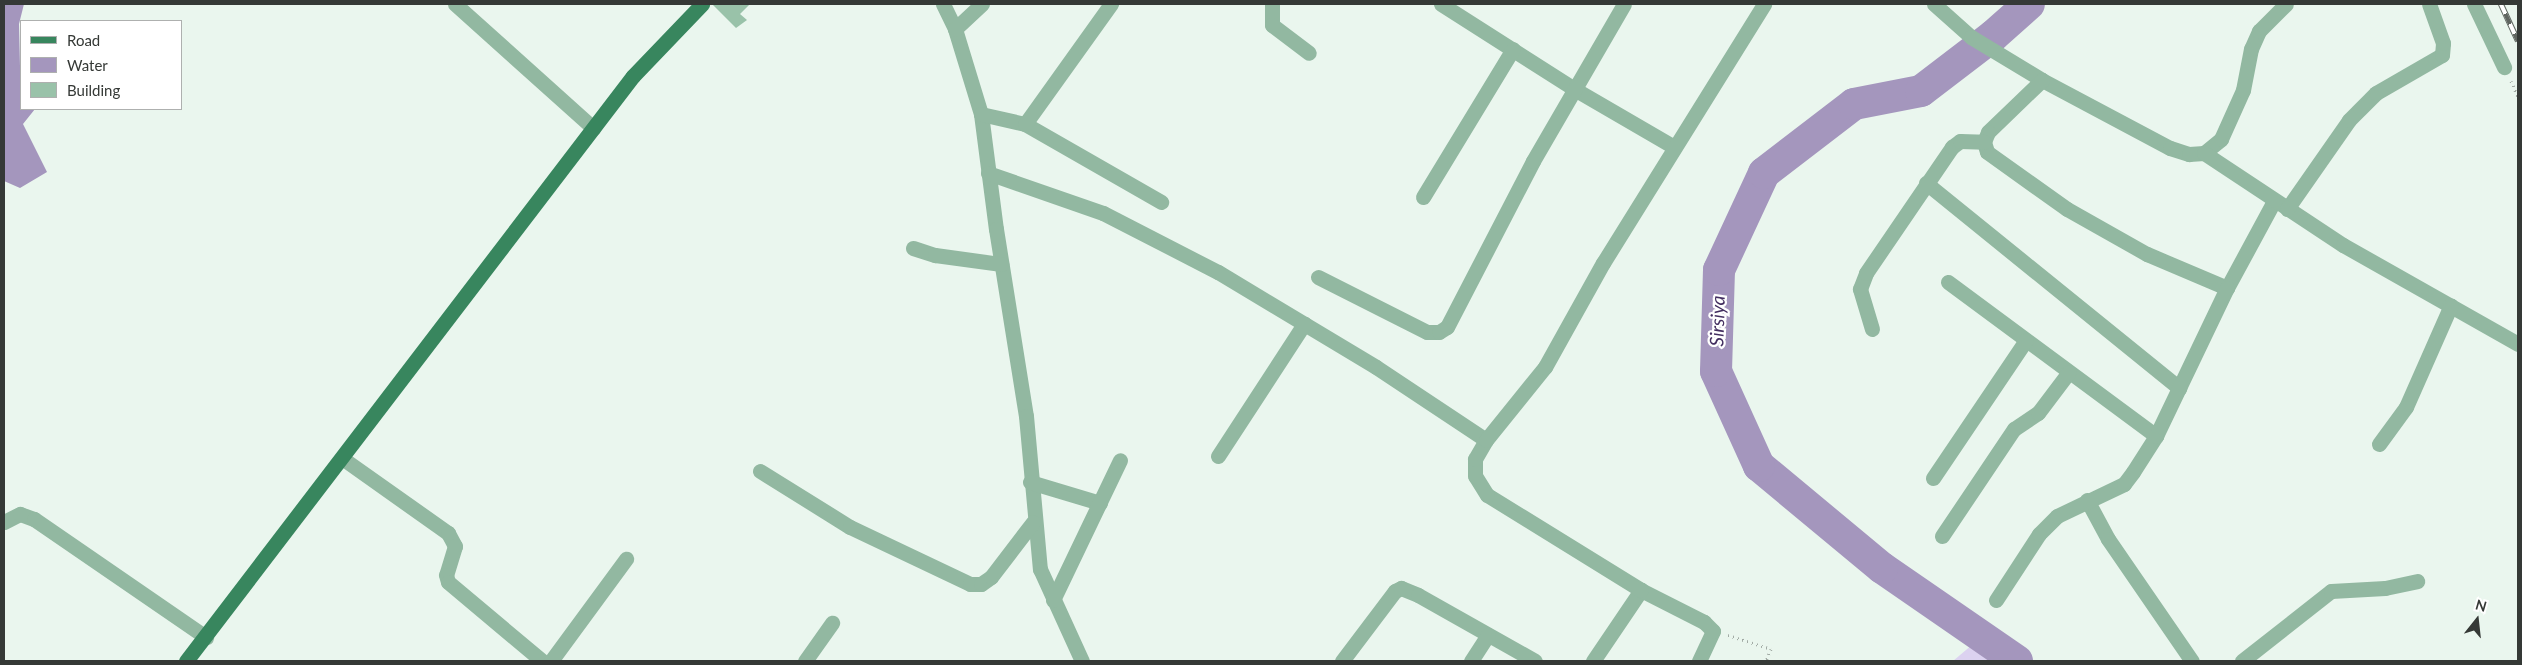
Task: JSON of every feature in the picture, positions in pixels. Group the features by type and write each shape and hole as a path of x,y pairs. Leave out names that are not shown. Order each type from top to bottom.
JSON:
{"main road":[{"path":"186,661 633,76 702,4"}],"street":[{"path":"455,4 593,128"},
{"path":"943,4 955,29 981,114 1001,264 1026,416 1033,522 1040,569 1079,659"},
{"path":"955,29 982,4"},
{"path":"1025,124 1111,4"},
{"path":"1272,4 1272,25 1309,53"},
{"path":"1441,4 1576,90 1674,147"},
{"path":"1318,277 1427,332 1439,332 1447,327 1532,161 1576,90 1624,4"},
{"path":"1698,661 1713,631 1704,622 1641,590 1487,494 1476,476 1475,459 1486,440 1545,367 1674,147 1764,4"},
{"path":"1934,4 1971,37 2042,80 2170,148 2189,154 2204,153 2221,139 2243,90 2251,49 2259,31 2286,4"},
{"path":"2287,209 2326,148 2376,93 2442,55 2443,43 2429,4"},
{"path":"2474,4 2504,67"},
{"path":"1423,196 1513,50"},
{"path":"2042,80 1988,132 1984,142 1987,152 1998,162 2067,209 2147,254 2227,288"},
{"path":"981,114 1025,124 1161,202"},
{"path":"1872,329 1860,296 1861,283 1926,183 1952,147 1960,141 1984,142"},
{"path":"2204,153 2287,209 2518,344"},
{"path":"988,173 1103,214 1218,272 1376,367 1486,440"},
{"path":"1926,183 2179,388"},
{"path":"1996,600 2039,534 2057,516 2086,500 2124,484 2156,436 2227,288 2274,201"},
{"path":"913,248 935,255 1001,264"},
{"path":"1948,282 2156,436"},
{"path":"2378,444 2406,407 2451,305"},
{"path":"1218,456 1304,324"},
{"path":"1933,478 2026,340"},
{"path":"1942,536 2014,429 2038,413 2069,372"},
{"path":"342,458 448,533 455,546 446,575 448,582 541,660 626,558"},
{"path":"1053,600 1120,460"},
{"path":"760,471 850,527 970,584 981,584 991,577 1033,522"},
{"path":"1030,482 1100,503"},
{"path":"2086,500 2108,539 2192,661"},
{"path":"4,522 20,514 34,518 206,637"},
{"path":"2242,661 2331,591 2385,588 2418,581"},
{"path":"1342,661 1395,591 1400,588 1535,661"},
{"path":"1594,661 1641,590"},
{"path":"805,661 832,623"},
{"path":"1470,661 1488,635"}],"path":[{"path":"1713,631 1771,649 1766,661"}],"shaded area":[{"path":"1979,639 2017,652 2028,661 1953,661"}],"water":[{"path":"4,4 24,4 19,24 20,110 34,110 23,124 47,172 20,188 4,181"}],"building":[{"path":"712,4 750,4 740,14 747,20 736,28"}],"waterway":[{"name":"Sirsiya","path":"2017,661 1882,568 1759,466 1716,371 1719,270 1764,173 1854,104 1921,91 1993,36 2029,4"}],"railway":[{"path":"2501,4 2518,41"}]}
